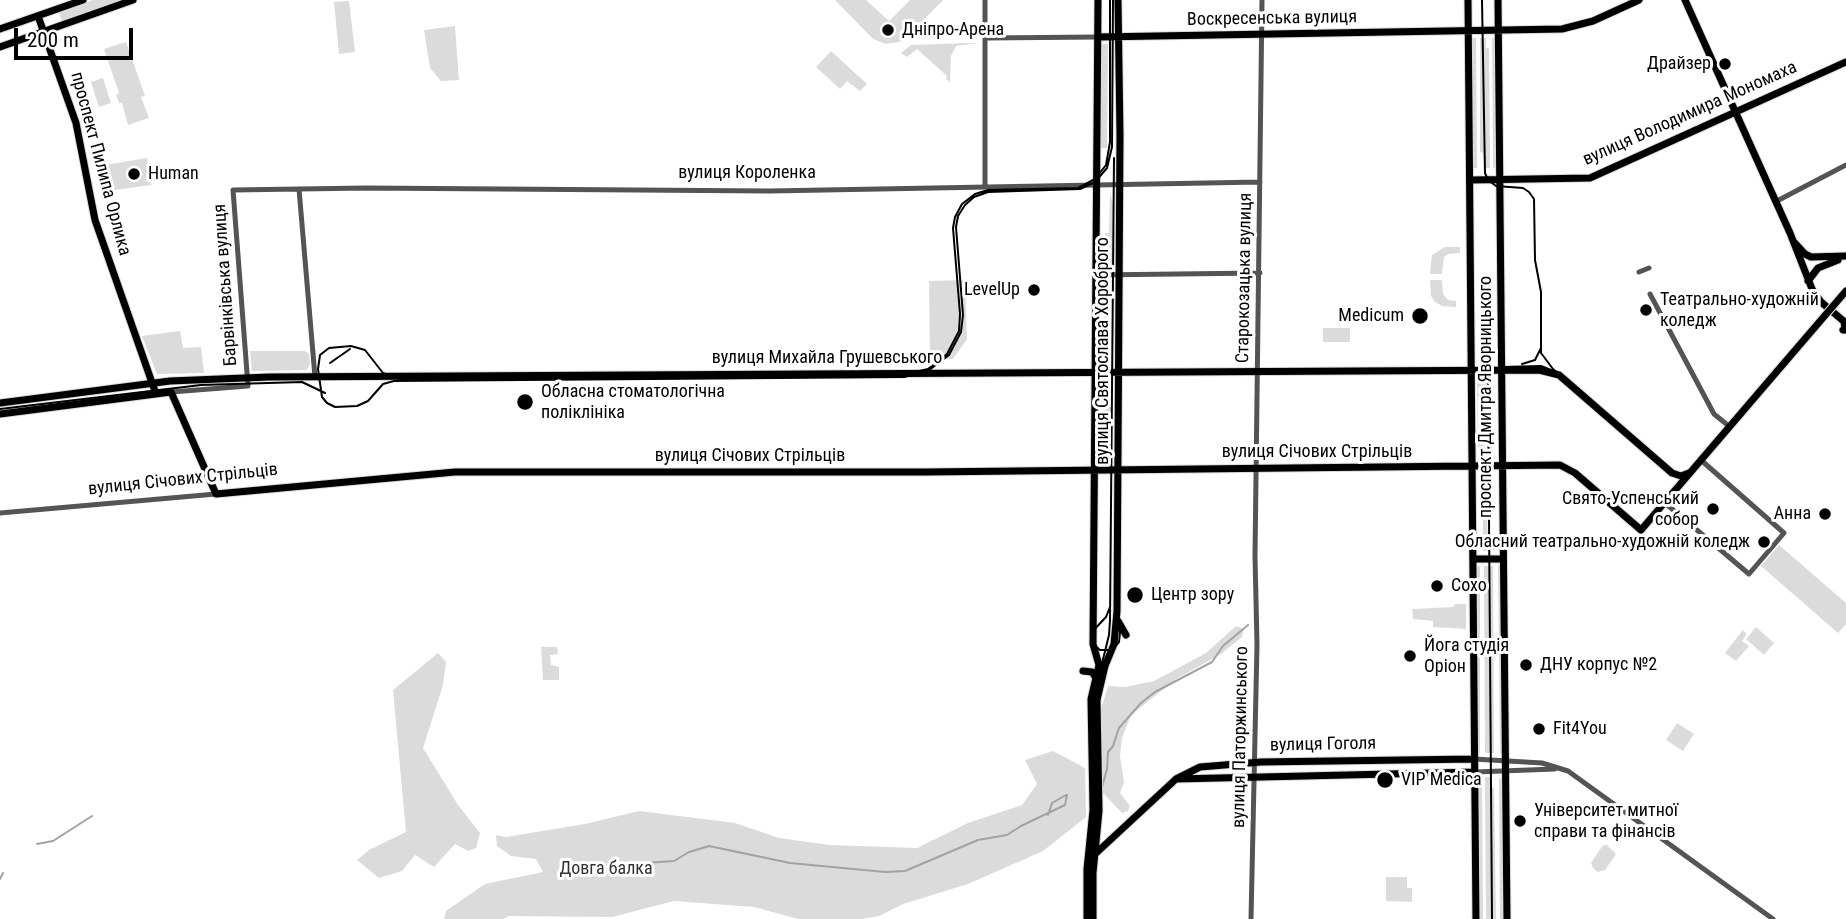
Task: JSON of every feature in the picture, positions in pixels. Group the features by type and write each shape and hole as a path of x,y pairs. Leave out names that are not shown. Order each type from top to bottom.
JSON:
{"main road":[{"path":"0,29 83,0"},
{"path":"0,47 133,0"},
{"name":"вулиця Святослава Хороброго","path":"1094,697 1102,666 1093,644 1098,0"},
{"name":"вулиця Святослава Хороброго","path":"1094,697 1096,678 1114,645 1116,611 1118,0"},
{"name":"проспект Дмитра Яворницького","path":"1468,0 1476,919"},
{"name":"проспект Дмитра Яворницького","path":"1498,0 1507,919"},
{"name":"Воскресенська вулиця","path":"1098,37 1569,28 1593,21 1639,0"},
{"path":"1685,0 1790,233 1808,281 1817,297 1845,325"},
{"path":"48,12 53,29"},
{"name":"проспект Пилипа Орлика","path":"38,16 76,123 96,220 156,394"},
{"name":"вулиця Володимира Мономаха","path":"1500,179 1591,178 1846,62"},
{"path":"1470,180 1500,179"},
{"path":"1790,233 1801,250 1811,257 1846,257"},
{"path":"1808,281 1818,268 1846,257"},
{"path":"1665,503 1846,291"},
{"name":"вулиця Михайла Грушевського","path":"0,403 153,383 247,382 315,377 1538,370 1559,375 1672,473"},
{"path":"0,414 171,392 216,494"},
{"name":"вулиця Січових Стрільців","path":"216,494 455,472 905,472 1502,466 1564,467 1641,530 1665,503"},
{"path":"1672,473 1681,476 1693,471"},
{"path":"1672,473 1676,485 1673,493"},
{"path":"1473,559 1503,559"},
{"path":"1116,611 1118,622 1126,635"},
{"path":"1083,671 1092,672 1096,678"},
{"path":"1093,919 1094,855 1098,830 1094,697"},
{"name":"вулиця Гоголя","path":"1094,855 1176,779 1191,769 1206,765 1474,759"},
{"name":"вулиця Гоголя","path":"1176,779 1475,772"},
{"path":"1087,919 1087,873 1096,793"},
{"path":"1098,830 1104,838 1113,838"}],"street":[{"path":"985,0 985,187"},
{"name":"Старокозацька вулиця","path":"1255,556 1262,0"},
{"name":"Воскресенська вулиця","path":"985,38 1098,37"},
{"path":"1775,202 1846,165"},
{"name":"вулиця Короленка","path":"233,190 770,191 1260,182"},
{"path":"299,189 315,377"},
{"name":"Барвінківська вулиця","path":"233,190 247,382"},
{"path":"1639,272 1649,268"},
{"path":"1095,275 1259,273"},
{"path":"1650,294 1714,414 1730,427"},
{"name":"вулиця Михайла Грушевського","path":"171,392 247,382"},
{"path":"1665,503 1749,574 1784,533 1702,461"},
{"name":"вулиця Січових Стрільців","path":"0,513 216,494"},
{"name":"вулиця Паторжинського","path":"1251,919 1257,645 1255,556"},
{"path":"1474,759 1505,766 1560,768 1588,784 1773,919"},
{"path":"1475,772 1505,766"}],"green space":[{"path":"93,0 123,0 62,22 59,12"},
{"name":"Дніпро-Арена","path":"835,0 866,0 889,21 910,0 943,0 905,39 886,44 873,39"},
{"path":"349,1 355,52 339,54 334,2"},
{"path":"455,26 459,80 441,81 430,68 424,30"},
{"path":"1472,38 1476,38 1477,168 1473,168"},
{"path":"1480,38 1486,38 1486,48 1489,48 1490,168 1484,168 1483,153 1480,152"},
{"path":"1492,38 1496,38 1497,167 1493,168"},
{"path":"126,42 145,96 141,97 149,118 128,125 122,103 119,103 116,95 119,93 104,49"},
{"path":"979,43 956,46 951,56 950,82 946,79 947,76 917,49 907,57 901,53 911,45"},
{"path":"1101,44 1108,44 1107,148 1100,148"},
{"path":"831,51 867,84 860,91 847,81 840,89 816,67"},
{"path":"103,78 111,103 99,107 91,82"},
{"name":"Human","path":"147,158 151,185 108,191 105,165"},
{"path":"1110,193 1113,203 1112,269 1105,269 1105,233 1109,233"},
{"path":"1445,247 1460,247 1460,253 1444,257 1442,274 1430,274 1432,255"},
{"path":"965,280 967,339 953,359 930,360 929,281"},
{"path":"1430,280 1442,280 1443,294 1448,300 1456,301 1456,307 1442,306 1435,302 1431,296"},
{"path":"1104,281 1110,281 1109,366 1104,366"},
{"path":"1323,328 1350,328 1350,342 1323,342"},
{"path":"180,331 183,348 201,347 204,373 157,374 142,336"},
{"path":"250,351 305,351 309,354 310,364 307,370 252,371"},
{"path":"1484,377 1484,380 1490,379 1489,395 1492,396 1492,459 1488,459 1485,442 1483,459 1478,459 1477,378"},
{"path":"1104,381 1109,381 1109,398 1112,398 1109,461 1104,461"},
{"path":"1483,474 1486,474 1488,551 1483,551"},
{"path":"1779,545 1846,603 1846,624 1838,633 1761,566"},
{"path":"1476,566 1480,566 1480,753 1478,753"},
{"path":"1484,566 1493,566 1494,753 1485,753"},
{"path":"1500,566 1502,753 1500,753"},
{"path":"1455,604 1466,604 1466,629 1433,627 1433,621 1413,619 1412,609 1453,607"},
{"path":"1236,626 1244,629 1242,637 1221,654 1176,679 1131,715 1122,738 1120,756 1124,782 1120,793 1130,806 1128,811 1122,813 1103,793 1100,713 1108,686 1125,687 1154,681 1206,653"},
{"path":"1756,627 1774,643 1764,655 1746,639"},
{"path":"1743,630 1747,634 1742,641 1749,646 1736,661 1725,653"},
{"path":"541,647 557,647 558,654 550,655 551,665 559,667 559,680 543,680"},
{"path":"438,653 446,662 443,685 423,748 458,805 480,833 476,848 468,851 455,844 434,867 415,855 402,871 379,878 357,860 369,850 406,832 393,690"},
{"path":"1677,723 1694,734 1683,751 1666,740"},
{"name":"Довга балка","path":"1053,751 1085,768 1086,817 1043,851 968,884 903,904 879,916 862,919 798,919 754,907 674,901 612,917 509,916 503,919 444,919 446,911 485,884 543,872 536,859 511,856 497,846 496,835 506,837 585,824 639,811 735,823 779,838 830,845 917,848 968,823 1022,805 1037,784 1025,760"},
{"path":"1478,777 1482,777 1483,919 1479,919"},
{"path":"1485,777 1490,777 1490,788 1494,788 1496,919 1486,919"},
{"path":"1499,778 1502,779 1504,919 1500,919"},
{"path":"1603,845 1607,845 1616,854 1605,870 1598,872 1591,863"},
{"path":"1386,877 1407,877 1407,888 1412,888 1412,902 1386,901"}],"waterway":[{"path":"1102,787 1108,752 1119,728 1141,703 1155,692 1212,662 1223,646 1248,625"},
{"path":"1048,815 1052,803 1066,795"},
{"path":"645,863 674,861 689,852 709,846 790,863 885,872 905,871 978,840 1007,835 1065,805 1067,795"},
{"path":"37,844 53,841 92,816"},
{"path":"0,879 3,873"}],"tram line":[{"path":"1110,0 1110,142 1106,165 1095,179 1078,188 988,190 975,194 962,204 953,228 959,331 947,354 928,369 902,375 399,379 383,373 365,350 351,346 329,348 320,355 318,369 322,397 335,407 357,406 368,401 383,384 394,381 904,377 928,371 949,355 961,332 963,315 956,227 958,216 965,205 974,197 988,192 1080,189 1095,182 1107,168 1112,147 1113,0"},
{"path":"1482,0 1485,173 1488,180 1496,186 1523,188 1534,199 1535,260 1541,292 1541,353 1553,369 1575,389"},
{"path":"1089,919 1088,877 1095,811 1093,700 1109,635 1110,620 1114,158"},
{"path":"1522,364 1535,360 1541,348"},
{"path":"330,363 350,349"},
{"path":"1492,919 1488,384 1494,372 1503,367 1541,366 1556,372"},
{"path":"0,409 201,385 302,382 325,393"},
{"path":"1110,607 1106,617 1091,633 1093,644 1100,650 1112,650 1119,642 1120,633 1115,614"}],"place":[{"name":"Дніпро-Арена","path":"888,30"},
{"name":"Драйзер","path":"1725,64"},
{"name":"Human","path":"134,174"},
{"name":"LevelUp","path":"1034,290"},
{"name":"Театрально-художній коледж","path":"1646,310"},
{"name":"Medicum","path":"1420,316"},
{"name":"Обласна стоматологічна поліклініка","path":"525,402"},
{"name":"Свято-Успенський собор","path":"1713,509"},
{"name":"Анна","path":"1825,514"},
{"name":"Обласний театрально-художній коледж","path":"1764,542"},
{"name":"Сохо","path":"1437,586"},
{"name":"Центр зору","path":"1135,595"},
{"name":"Йога студія Оріон","path":"1410,656"},
{"name":"ДНУ корпус №2","path":"1526,665"},
{"name":"Fit4You","path":"1539,729"},
{"name":"VIP Medica","path":"1385,780"},
{"name":"Університет митної справи та фінансів","path":"1520,821"}]}
